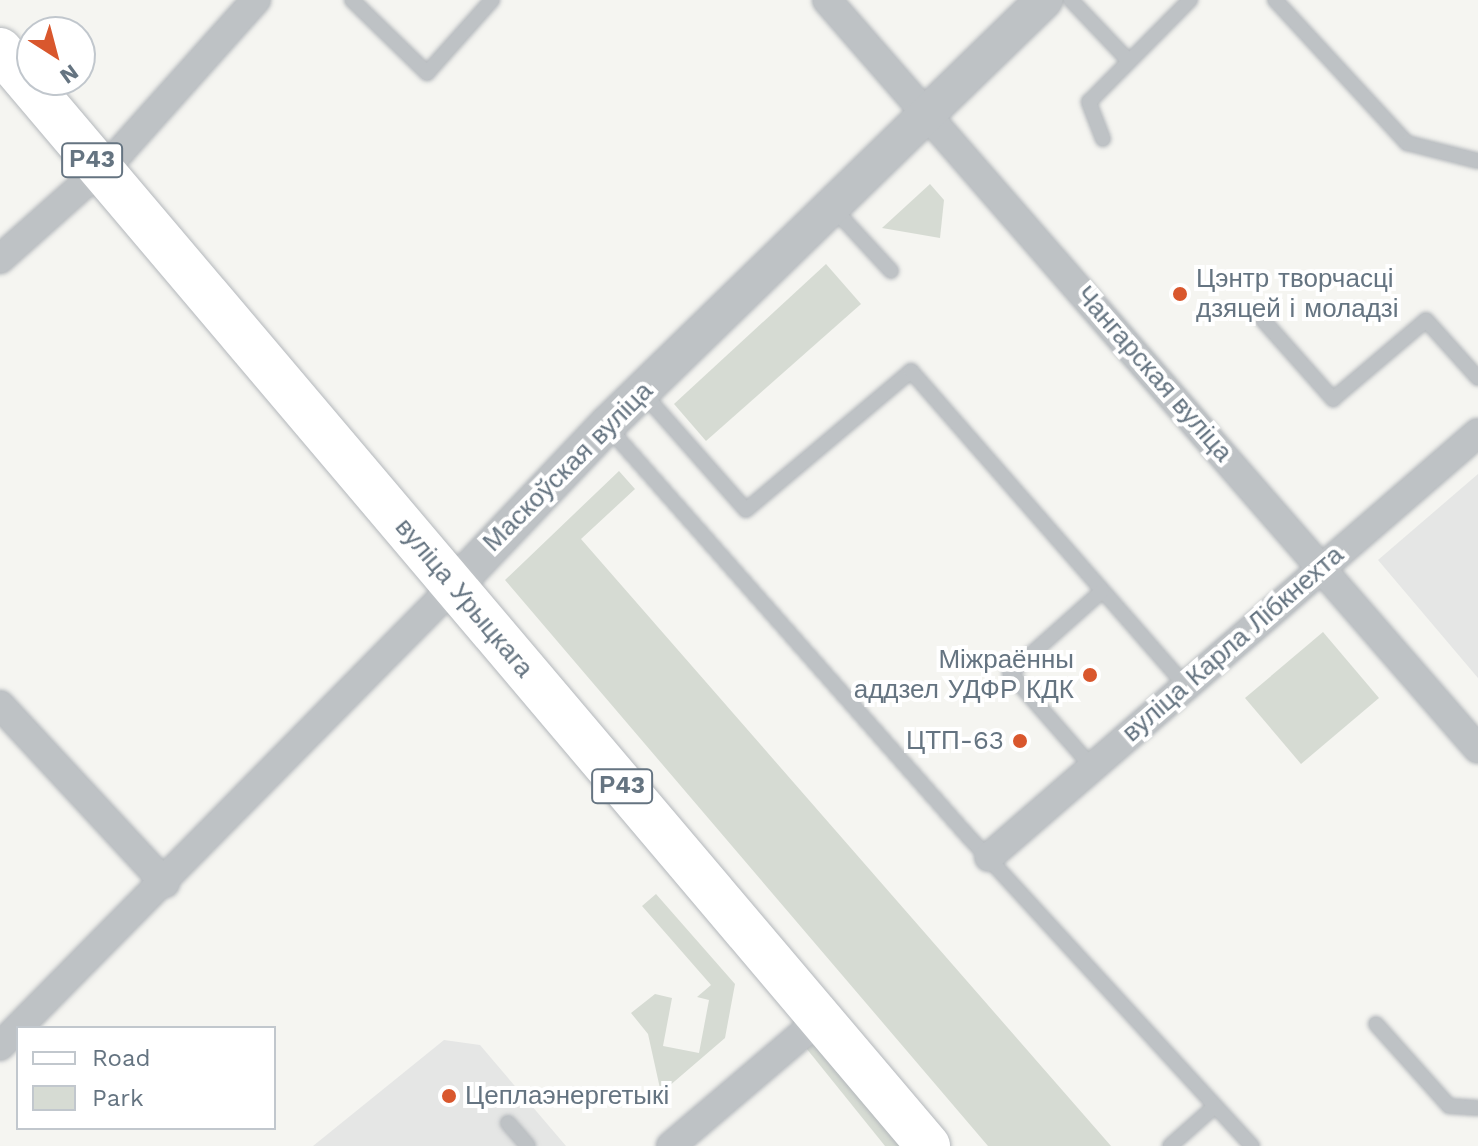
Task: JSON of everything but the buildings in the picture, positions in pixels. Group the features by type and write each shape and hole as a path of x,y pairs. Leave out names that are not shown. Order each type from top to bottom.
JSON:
{"main road":[{"name":"вуліца Урыцкага","path":"0,50 928,1146"}],"street":[{"path":"0,259 101,170 256,0"},
{"name":"Чангарская вуліца","path":"827,0 1323,567 1478,749"},
{"name":"Маскоўская вуліца","path":"20,1026 165,883 607,425 1044,0"},
{"name":"вуліца Карла Лібкнехта","path":"989,857 1478,433"},
{"path":"0,705 165,883"},
{"path":"671,1146 819,1020"},
{"name":"Маскоўская вуліца","path":"0,1046 16,1030"}],"lane":[{"path":"352,0 427,73 492,0"},
{"path":"1071,0 1128,60"},
{"path":"1103,139 1089,102 1190,0"},
{"path":"1275,0 1407,143 1478,161"},
{"path":"832,206 891,271"},
{"path":"1263,320 1333,399 1426,320 1478,378"},
{"path":"642,392 746,510 911,371 1185,685"},
{"path":"607,425 989,857 1252,1146"},
{"path":"1092,767 1010,673 1102,591"},
{"path":"1376,1024 1449,1106 1478,1108"},
{"path":"1170,1146 1215,1106"},
{"path":"508,1123 528,1146"}],"shaded area":[{"path":"1478,474 1478,678 1378,560"},
{"name":"Цеплаэнергетыкі","path":"444,1040 480,1045 566,1146 313,1146"}],"green space":[{"path":"930,184 944,200 940,238 882,228"},
{"path":"826,264 861,304 706,441 674,404"},
{"path":"619,471 635,489 581,539 1111,1146 988,1146 505,580"},
{"path":"1323,632 1379,698 1301,764 1245,698"},
{"path":"656,894 735,984 725,1038 661,1093 648,1034 631,1013 655,994 672,998 663,1046 699,1053 709,1000 697,997 711,985 642,906"},
{"path":"819,1020 928,1146 885,1146 798,1038"}],"place":[{"name":"Цэнтр творчасці дзяцей і моладзі","path":"1180,294"},
{"name":"Міжраённы аддзел УДФР КДК","path":"1090,675"},
{"name":"ЦТП-63","path":"1020,741"},
{"name":"Цеплаэнергетыкі","path":"449,1096"}]}
